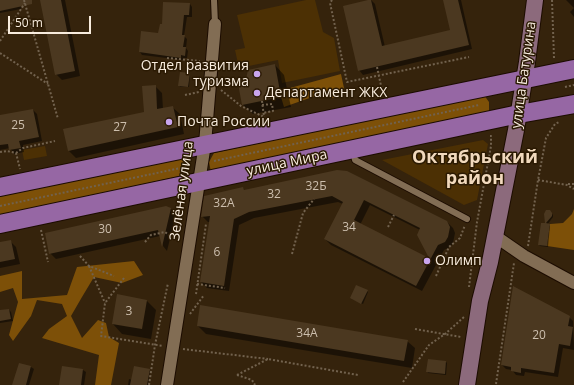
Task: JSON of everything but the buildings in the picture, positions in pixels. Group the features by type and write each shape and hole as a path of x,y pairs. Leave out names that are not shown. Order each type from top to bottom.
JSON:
{"main road":[{"name":"улица Батурина","path":"467,385 480,301 495,236 519,114 535,0"},
{"path":"0,187 524,78 570,76"},
{"name":"улица Мира","path":"0,224 519,114 569,98"}],"street":[{"name":"Зелёная улица","path":"167,385 205,144 215,24"},
{"path":"495,236 524,256 574,283"}],"lane":[{"name":"Зелёная улица","path":"214,0 215,24"},
{"path":"353,149 355,160 467,220"}],"path":[{"path":"332,0 330,3 347,82 469,57"},
{"path":"552,0 554,58"},
{"path":"0,41 25,1"},
{"path":"25,1 58,119"},
{"path":"0,53 48,84"},
{"path":"167,58 192,60"},
{"path":"376,67 384,96"},
{"path":"569,98 565,87 570,76"},
{"path":"565,87 574,85"},
{"path":"218,88 242,106 264,117"},
{"path":"262,101 262,105 263,112 273,111 272,104 262,105"},
{"path":"0,206 479,105"},
{"path":"528,251 538,180 546,138 555,124 560,121"},
{"path":"304,124 332,154"},
{"path":"468,292 477,222 491,146 491,136"},
{"path":"0,152 7,151 16,153 23,148 55,141"},
{"path":"16,153 20,171"},
{"path":"538,180 567,185 574,184"},
{"path":"567,185 574,189"},
{"path":"27,196 29,207"},
{"path":"292,254 303,213 314,199"},
{"path":"388,227 394,215"},
{"path":"436,276 449,247 460,238 467,220"},
{"path":"196,294 206,224"},
{"path":"40,225 48,262"},
{"path":"145,242 151,235 165,232 171,237"},
{"path":"80,256 90,266 114,276"},
{"path":"496,384 514,261"},
{"path":"90,266 105,303 101,336 155,345 268,359 358,375"},
{"path":"105,303 124,278"},
{"path":"149,385 155,345 168,283"},
{"path":"197,284 226,288"},
{"path":"464,323 465,312"},
{"path":"403,382 429,345 445,334 465,316"},
{"path":"415,329 462,337 461,344"},
{"path":"255,385 252,380 237,375 268,359"}],"shaded area":[{"path":"306,0 315,0 323,32 334,38 340,71 282,83 278,60 239,68 235,50 245,48 237,15"},
{"path":"341,74 344,88 334,98 318,95 284,107 281,97 290,88"},
{"path":"484,95 489,102 489,113 211,172 209,162 214,153"},
{"path":"483,140 488,144 477,200 464,205 382,160"},
{"path":"45,146 47,156 24,160 22,150"},
{"path":"183,158 184,167 180,176 0,215 0,195"},
{"path":"574,209 574,250 547,246 550,224 563,223 572,214"},
{"path":"134,261 143,275 122,283 94,277 71,316 82,338 98,320 106,323 109,337 119,343 111,385 95,385 99,355 42,338 49,329 67,316 62,304 37,300 31,316 13,341 9,335 18,302 13,288 0,292 0,276 22,271 22,299 67,295 77,267"}],"place":[{"name":"Отдел развития туризма","path":"257,74"},
{"name":"Департамент ЖКХ","path":"257,93"},
{"name":"Почта России","path":"169,122"},
{"name":"Олимп","path":"427,261"}],"district":[{"name":"Октябрьский район","path":"475,168"}]}
